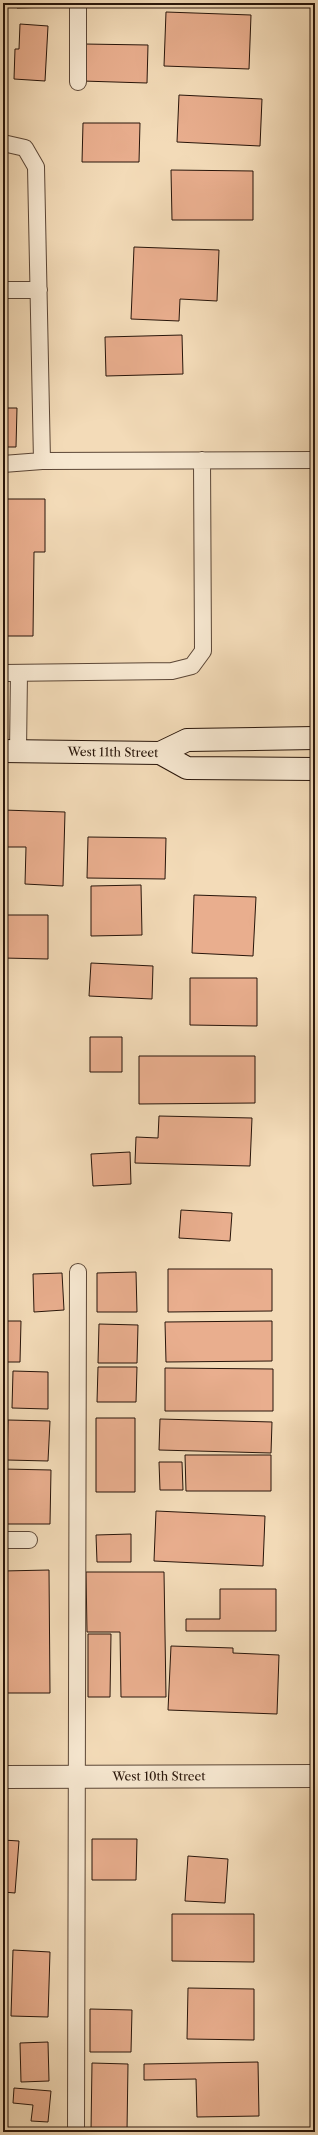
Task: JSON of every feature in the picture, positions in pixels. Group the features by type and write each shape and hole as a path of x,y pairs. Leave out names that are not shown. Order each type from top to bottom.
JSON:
{"main road":[{"path":"160,753 187,740 315,738"},
{"name":"West 11th Street","path":"10,751 160,753 187,768 315,768"},
{"name":"West 10th Street","path":"3,1777 315,1776"}],"lane":[{"path":"78,3 78,82"},
{"path":"3,143 25,148 36,167 42,461"},
{"path":"3,290 39,290"},
{"path":"3,673 172,671 192,666 203,651 202,460"},
{"path":"3,464 42,461 315,460"},
{"path":"10,751 19,673"},
{"path":"76,2132 78,1272"},
{"path":"3,1540 29,1540"}],"building":[{"path":"17,3 51,3 51,7 17,8"},
{"path":"166,12 251,15 249,69 164,66"},
{"path":"20,24 48,26 45,81 14,79 15,49 19,49"},
{"path":"84,44 148,45 147,83 82,81"},
{"path":"179,95 262,99 260,146 177,142"},
{"path":"83,123 140,123 139,162 82,162"},
{"path":"171,170 253,171 253,220 172,220"},
{"path":"134,247 219,250 217,301 180,299 179,321 131,319"},
{"path":"182,335 183,374 106,376 105,337"},
{"path":"3,408 17,408 16,447 3,447"},
{"path":"3,499 45,499 45,552 34,552 33,636 3,636"},
{"path":"3,810 65,812 63,886 25,884 26,847 3,847"},
{"path":"88,837 166,838 165,879 87,878"},
{"path":"141,885 142,935 91,936 91,886"},
{"path":"194,895 256,897 253,956 192,953"},
{"path":"3,915 48,915 48,959 3,958"},
{"path":"91,963 153,966 152,999 89,996"},
{"path":"190,978 257,978 257,1026 190,1025"},
{"path":"90,1037 122,1037 122,1072 90,1072"},
{"path":"139,1056 255,1056 255,1103 139,1104"},
{"path":"159,1116 252,1118 250,1166 135,1163 136,1137 158,1138"},
{"path":"130,1152 131,1184 93,1186 91,1154"},
{"path":"181,1210 232,1213 230,1241 179,1238"},
{"path":"168,1269 272,1269 272,1311 168,1312"},
{"path":"136,1272 137,1312 97,1312 97,1273"},
{"path":"62,1273 64,1310 34,1312 33,1274"},
{"path":"3,1321 21,1321 20,1362 3,1362"},
{"path":"272,1321 272,1361 166,1362 165,1322"},
{"path":"99,1324 138,1325 137,1363 98,1363"},
{"path":"98,1367 137,1367 136,1402 97,1402"},
{"path":"165,1368 273,1369 273,1411 165,1411"},
{"path":"13,1371 48,1372 48,1409 12,1408"},
{"path":"96,1418 135,1418 135,1492 96,1492"},
{"path":"160,1419 272,1422 271,1453 159,1450"},
{"path":"8,1420 50,1421 48,1461 7,1460"},
{"path":"185,1455 271,1455 271,1491 186,1491"},
{"path":"159,1462 182,1462 183,1490 160,1490"},
{"path":"3,1469 51,1470 50,1524 3,1524"},
{"path":"156,1511 265,1516 263,1566 154,1561"},
{"path":"131,1534 131,1562 97,1562 96,1535"},
{"path":"49,1570 50,1693 3,1693 3,1571"},
{"path":"86,1572 164,1572 166,1697 121,1697 120,1632 87,1632"},
{"path":"220,1589 276,1589 276,1631 186,1631 186,1619 220,1619"},
{"path":"88,1634 111,1634 110,1697 88,1697"},
{"path":"171,1646 233,1648 233,1653 279,1655 277,1714 168,1710"},
{"path":"92,1839 137,1839 136,1880 92,1880"},
{"path":"3,1840 19,1841 15,1893 3,1892"},
{"path":"188,1856 228,1859 225,1903 185,1901"},
{"path":"172,1914 254,1914 254,1962 172,1961"},
{"path":"13,1950 50,1952 48,2017 11,2016"},
{"path":"188,1988 254,1989 254,2040 187,2039"},
{"path":"90,2009 132,2010 131,2052 90,2052"},
{"path":"48,2042 49,2081 21,2082 20,2043"},
{"path":"258,2062 259,2116 197,2117 196,2079 144,2080 144,2064"},
{"path":"92,2063 128,2064 127,2131 91,2131"},
{"path":"14,2088 51,2091 48,2122 31,2121 33,2105 13,2103"}]}
